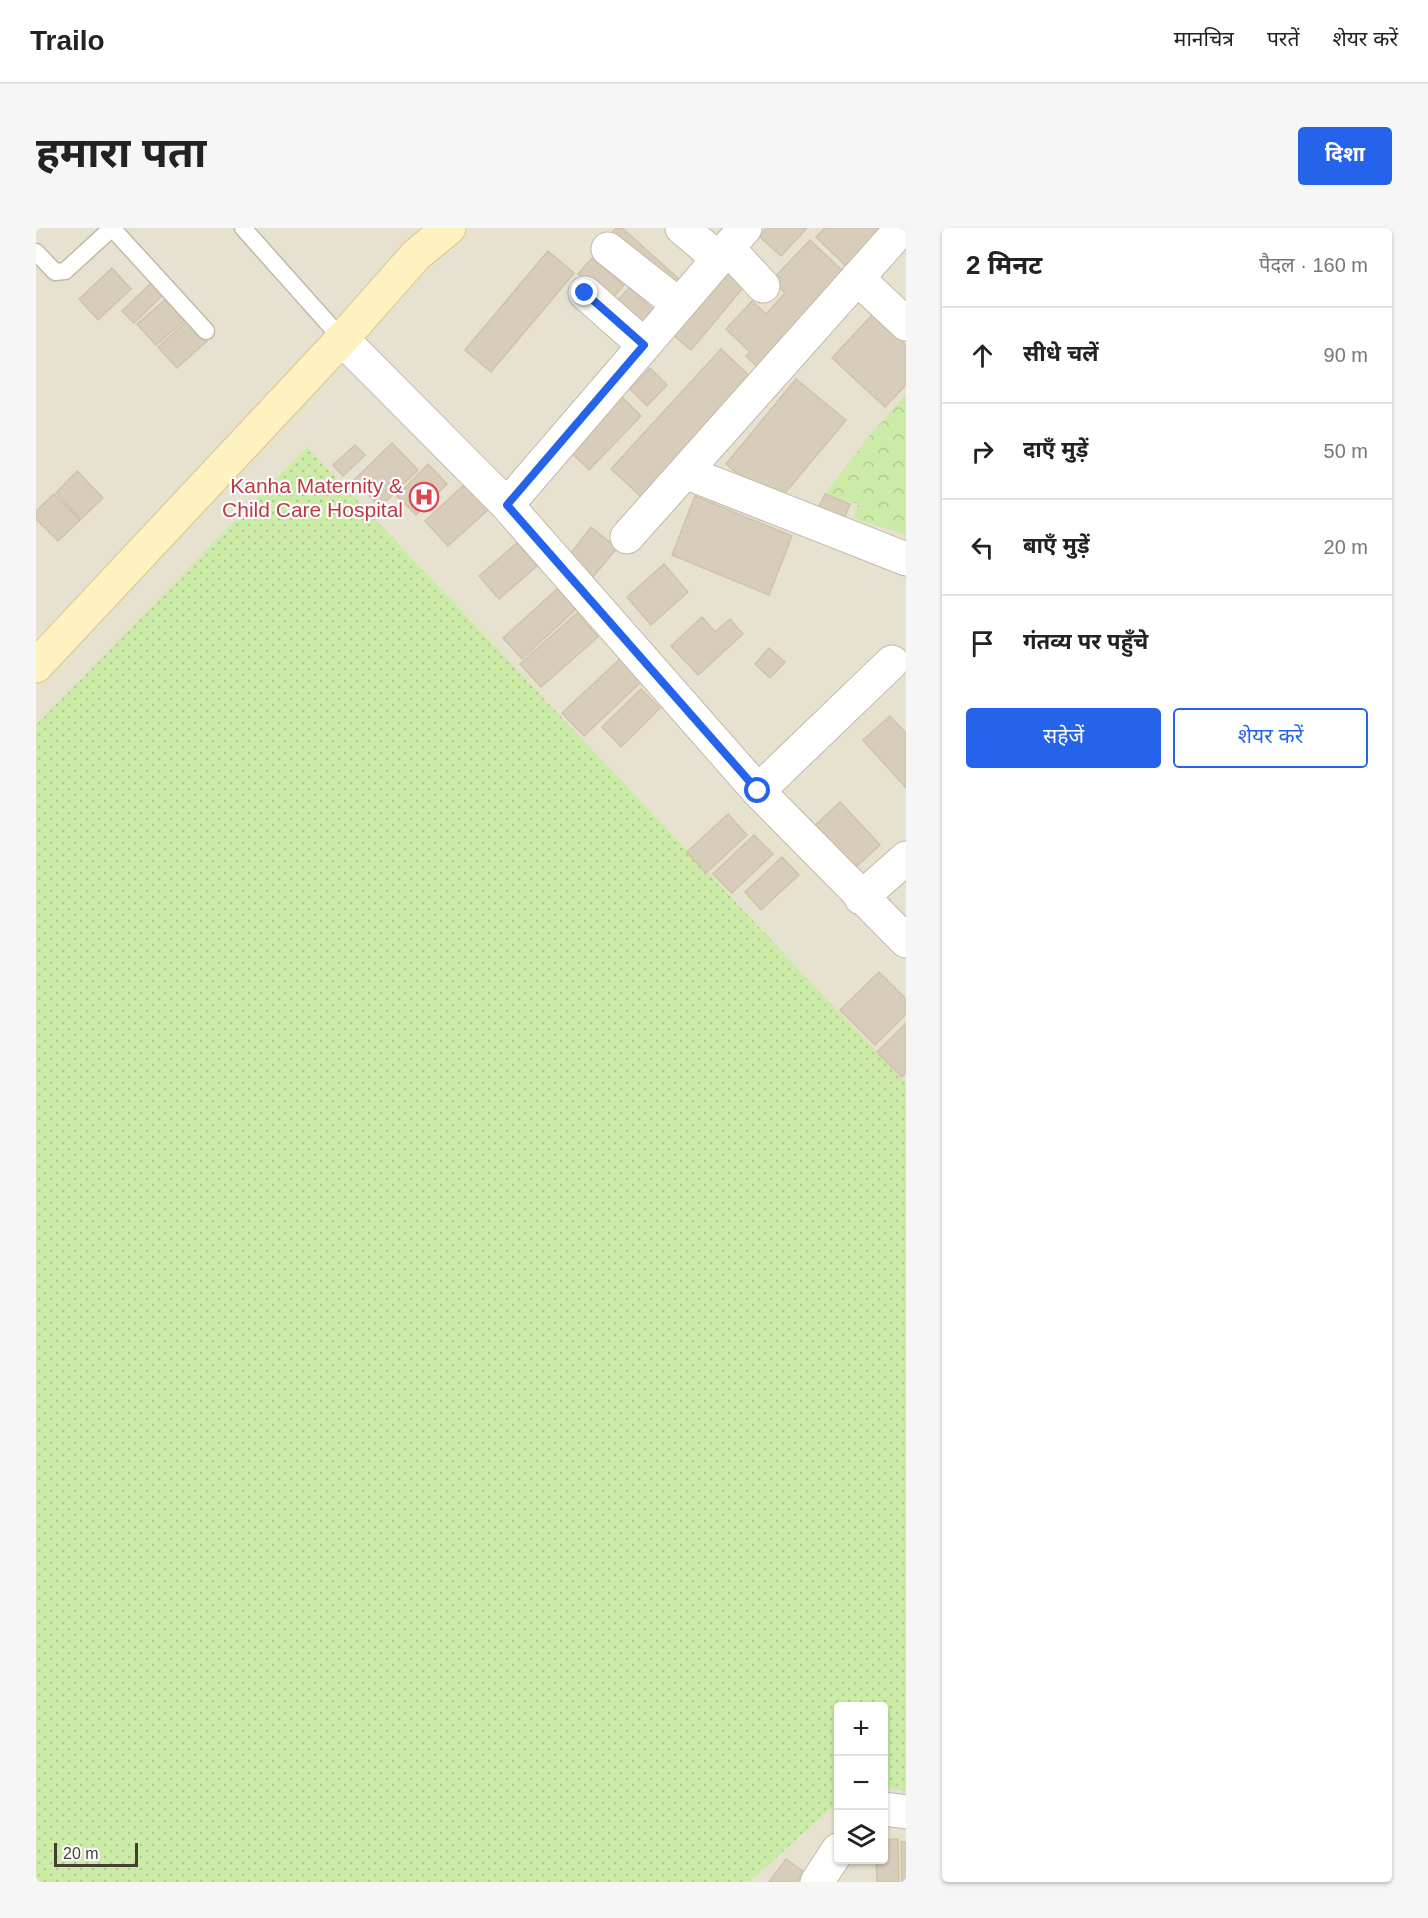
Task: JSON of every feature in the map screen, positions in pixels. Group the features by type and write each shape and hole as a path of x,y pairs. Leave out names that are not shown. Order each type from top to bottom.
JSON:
{"street":[{"path":"36,666 342,339 421,242 449,228"},
{"path":"682,228 731,245 763,286"},
{"path":"627,537 902,228"},
{"path":"507,505 731,245"},
{"path":"608,249 679,305"},
{"path":"857,278 906,324"},
{"path":"585,293 644,345"},
{"path":"342,339 507,505 758,791 861,898 906,941"},
{"path":"685,472 906,559"},
{"path":"758,791 892,662"},
{"path":"861,898 906,858"},
{"path":"888,1810 906,1812"},
{"path":"817,1882 834,1856"}],"lane":[{"path":"36,252 55,272 64,271 112,228 206,331"},
{"path":"243,228 342,339"}],"shaded area":[{"path":"36,228 906,228 906,1882 36,1882"}],"green space":[{"path":"906,394 906,535 853,518 858,504 825,494 867,439"},
{"path":"307,447 906,1083 906,1791 888,1788 888,1702 834,1702 834,1806 749,1882 36,1882 36,725"}],"building":[{"path":"616,228 622,228 680,280 668,292 607,238"},
{"path":"767,228 807,228 781,256 759,236"},
{"path":"825,228 889,228 849,269 816,237"},
{"path":"810,240 848,276 760,369 746,356 750,352 726,329 752,301 766,314 785,293 772,280"},
{"path":"548,251 574,273 491,372 465,350"},
{"path":"592,258 624,285 609,302 578,274"},
{"path":"112,268 131,289 98,320 79,299"},
{"path":"728,270 746,284 691,350 673,335"},
{"path":"152,282 163,295 134,323 122,311"},
{"path":"629,288 655,311 638,329 613,305"},
{"path":"167,298 186,319 156,345 137,324"},
{"path":"873,314 906,345 906,385 885,407 832,358"},
{"path":"188,320 207,341 177,368 158,347"},
{"path":"721,349 758,384 648,503 611,469"},
{"path":"650,368 667,385 647,406 630,389"},
{"path":"796,379 846,420 775,505 726,464"},
{"path":"621,396 641,416 589,470 569,450"},
{"path":"392,443 418,470 380,507 354,480"},
{"path":"355,445 365,455 343,476 333,465"},
{"path":"428,464 447,484 416,515 397,496"},
{"path":"77,471 103,498 81,519 56,493"},
{"path":"466,483 489,509 448,546 425,521"},
{"path":"54,494 80,520 58,541 36,519 36,511"},
{"path":"825,494 850,504 844,519 818,508"},
{"path":"695,496 792,536 769,595 672,555"},
{"path":"591,527 617,548 592,578 567,558"},
{"path":"517,543 537,566 499,599 479,576"},
{"path":"664,564 688,592 651,625 627,597"},
{"path":"557,589 576,609 522,659 503,638"},
{"path":"577,613 598,637 541,687 520,664"},
{"path":"702,617 715,632 730,619 743,634 698,675 671,646"},
{"path":"769,648 785,662 770,678 755,664"},
{"path":"621,658 642,681 584,736 562,713"},
{"path":"641,689 660,708 621,747 602,727"},
{"path":"890,716 906,733 906,788 863,740"},
{"path":"840,802 880,845 847,875 807,833"},
{"path":"728,814 747,835 706,873 687,852"},
{"path":"754,835 773,854 732,893 713,874"},
{"path":"782,857 799,875 761,910 745,892"},
{"path":"879,972 906,999 906,1014 875,1045 840,1010"},
{"path":"906,1023 906,1073 902,1077 877,1052"},
{"path":"898,1839 899,1882 877,1882 876,1864 888,1864 888,1840"},
{"path":"901,1842 906,1842 906,1882 902,1882"},
{"path":"786,1859 804,1872 797,1882 769,1882"}],"place":[{"name":"Kanha Maternity & Child Care Hospital","path":"424,497"}],"route":[{"path":"585,293 644,345 507,505 758,791"}]}
